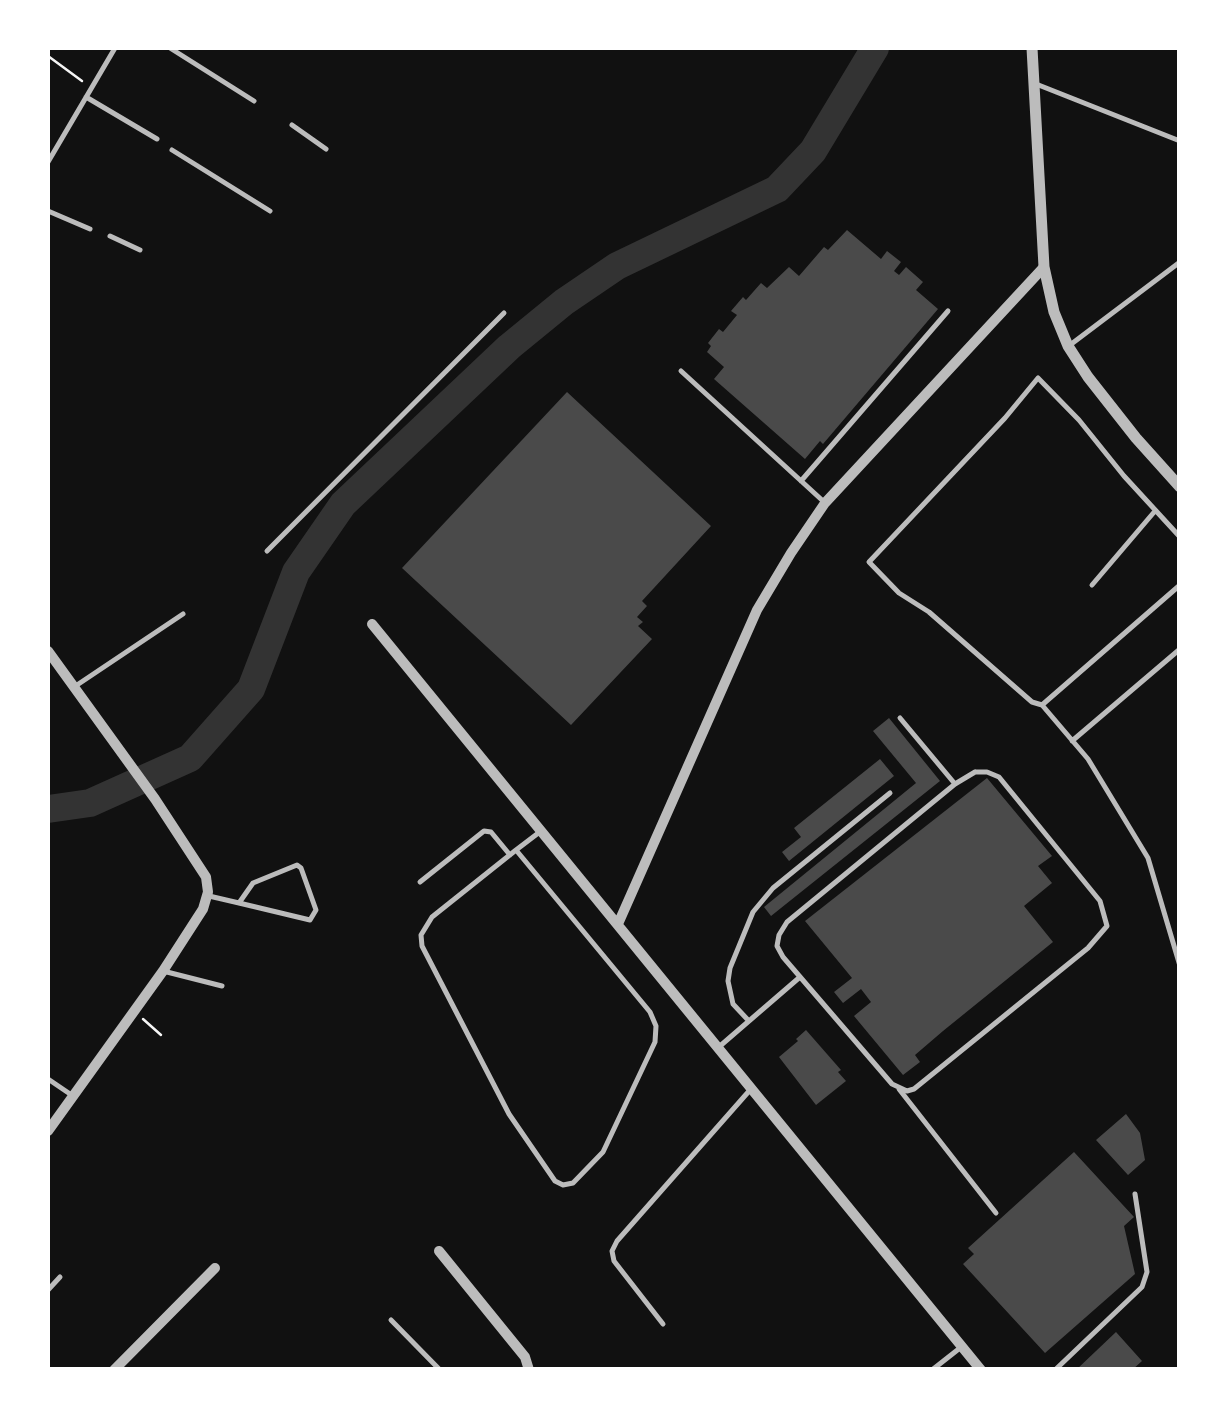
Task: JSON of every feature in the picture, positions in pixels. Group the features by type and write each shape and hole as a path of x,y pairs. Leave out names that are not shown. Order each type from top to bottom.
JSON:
{"street":[{"path":"1032,48 1044,267 1054,312 1068,346 1136,438 1180,487"},
{"path":"618,924 756,610 825,504 1044,267"},
{"path":"372,624 981,1370"},
{"path":"48,652 155,799 206,877 207,895 203,909 163,971 48,1131"},
{"path":"439,1251 525,1357 529,1370"},
{"path":"114,1370 216,1268"}],"lane":[{"path":"48,162 116,48"},
{"path":"170,48 254,101"},
{"path":"1036,84 1180,141"},
{"path":"86,97 157,139"},
{"path":"292,125 326,149"},
{"path":"172,150 270,211"},
{"path":"48,211 90,229"},
{"path":"110,236 140,250"},
{"path":"1068,346 1180,262"},
{"path":"801,481 948,311"},
{"path":"267,551 504,313"},
{"path":"681,371 825,504"},
{"path":"1180,537 1038,378 869,562 898,593 929,612 1032,702 1042,705 1088,759 1148,858 1180,966"},
{"path":"1092,584 1155,510"},
{"path":"1042,705 1180,585"},
{"path":"74,687 183,614"},
{"path":"1072,741 1180,649"},
{"path":"900,718 956,784"},
{"path":"899,1089 914,1089 1088,948 1106,926 1100,901 998,777 987,772 974,772 956,784 787,922 778,946 800,977 899,1089 996,1213"},
{"path":"748,1020 733,1004 728,981 753,912 773,888 890,793"},
{"path":"420,882 484,831 494,835 513,853 650,1012 656,1026 654,1042 603,1152 573,1182 563,1186 555,1181 510,1114 422,946 421,936 432,917 513,853 541,830"},
{"path":"207,895 239,903 310,920 316,910 301,868 296,865 254,883 239,903"},
{"path":"163,971 222,986"},
{"path":"720,1046 800,977"},
{"path":"48,1080 73,1096"},
{"path":"663,1324 614,1261 612,1251 753,1088"},
{"path":"1055,1370 1142,1286 1148,1272 1135,1194"},
{"path":"48,1290 60,1276"},
{"path":"392,1320 440,1370"},
{"path":"932,1370 962,1346"}],"path":[{"path":"48,56 91,87"},
{"path":"134,1012 160,1035"}],"building":[{"path":"847,230 881,259 887,251 901,262 894,271 899,275 906,267 923,282 916,290 938,309 823,444 820,441 805,459 714,379 724,367 707,352 711,346 708,343 737,315 731,311 743,297 746,300 761,283 767,288 789,267 799,276 824,247 828,250"},
{"path":"567,392 711,526 642,601 647,606 637,617 643,622 638,626 652,639 571,725 402,568"},
{"path":"889,718 940,781 771,916 764,907 916,783 873,731"},
{"path":"880,759 894,776 789,861 782,852 801,837 794,828"},
{"path":"987,778 1052,856 1038,866 1052,883 1024,906 1053,942 915,1055 920,1062 903,1075 854,1016 871,1002 861,989 843,1003 834,992 852,978 805,921"},
{"path":"806,1030 846,1081 816,1105 779,1057"},
{"path":"1126,1114 1140,1133 1145,1160 1128,1175 1096,1140"},
{"path":"1074,1152 1134,1217 1124,1226 1135,1274 1045,1353 963,1264 974,1254 968,1248"},
{"path":"1116,1332 1142,1361 1132,1370 1076,1370"}],"waterway":[{"path":"48,809 90,803 190,758 251,689 296,572 343,504 509,347 564,302 617,266 777,189 813,151 875,48"}]}
